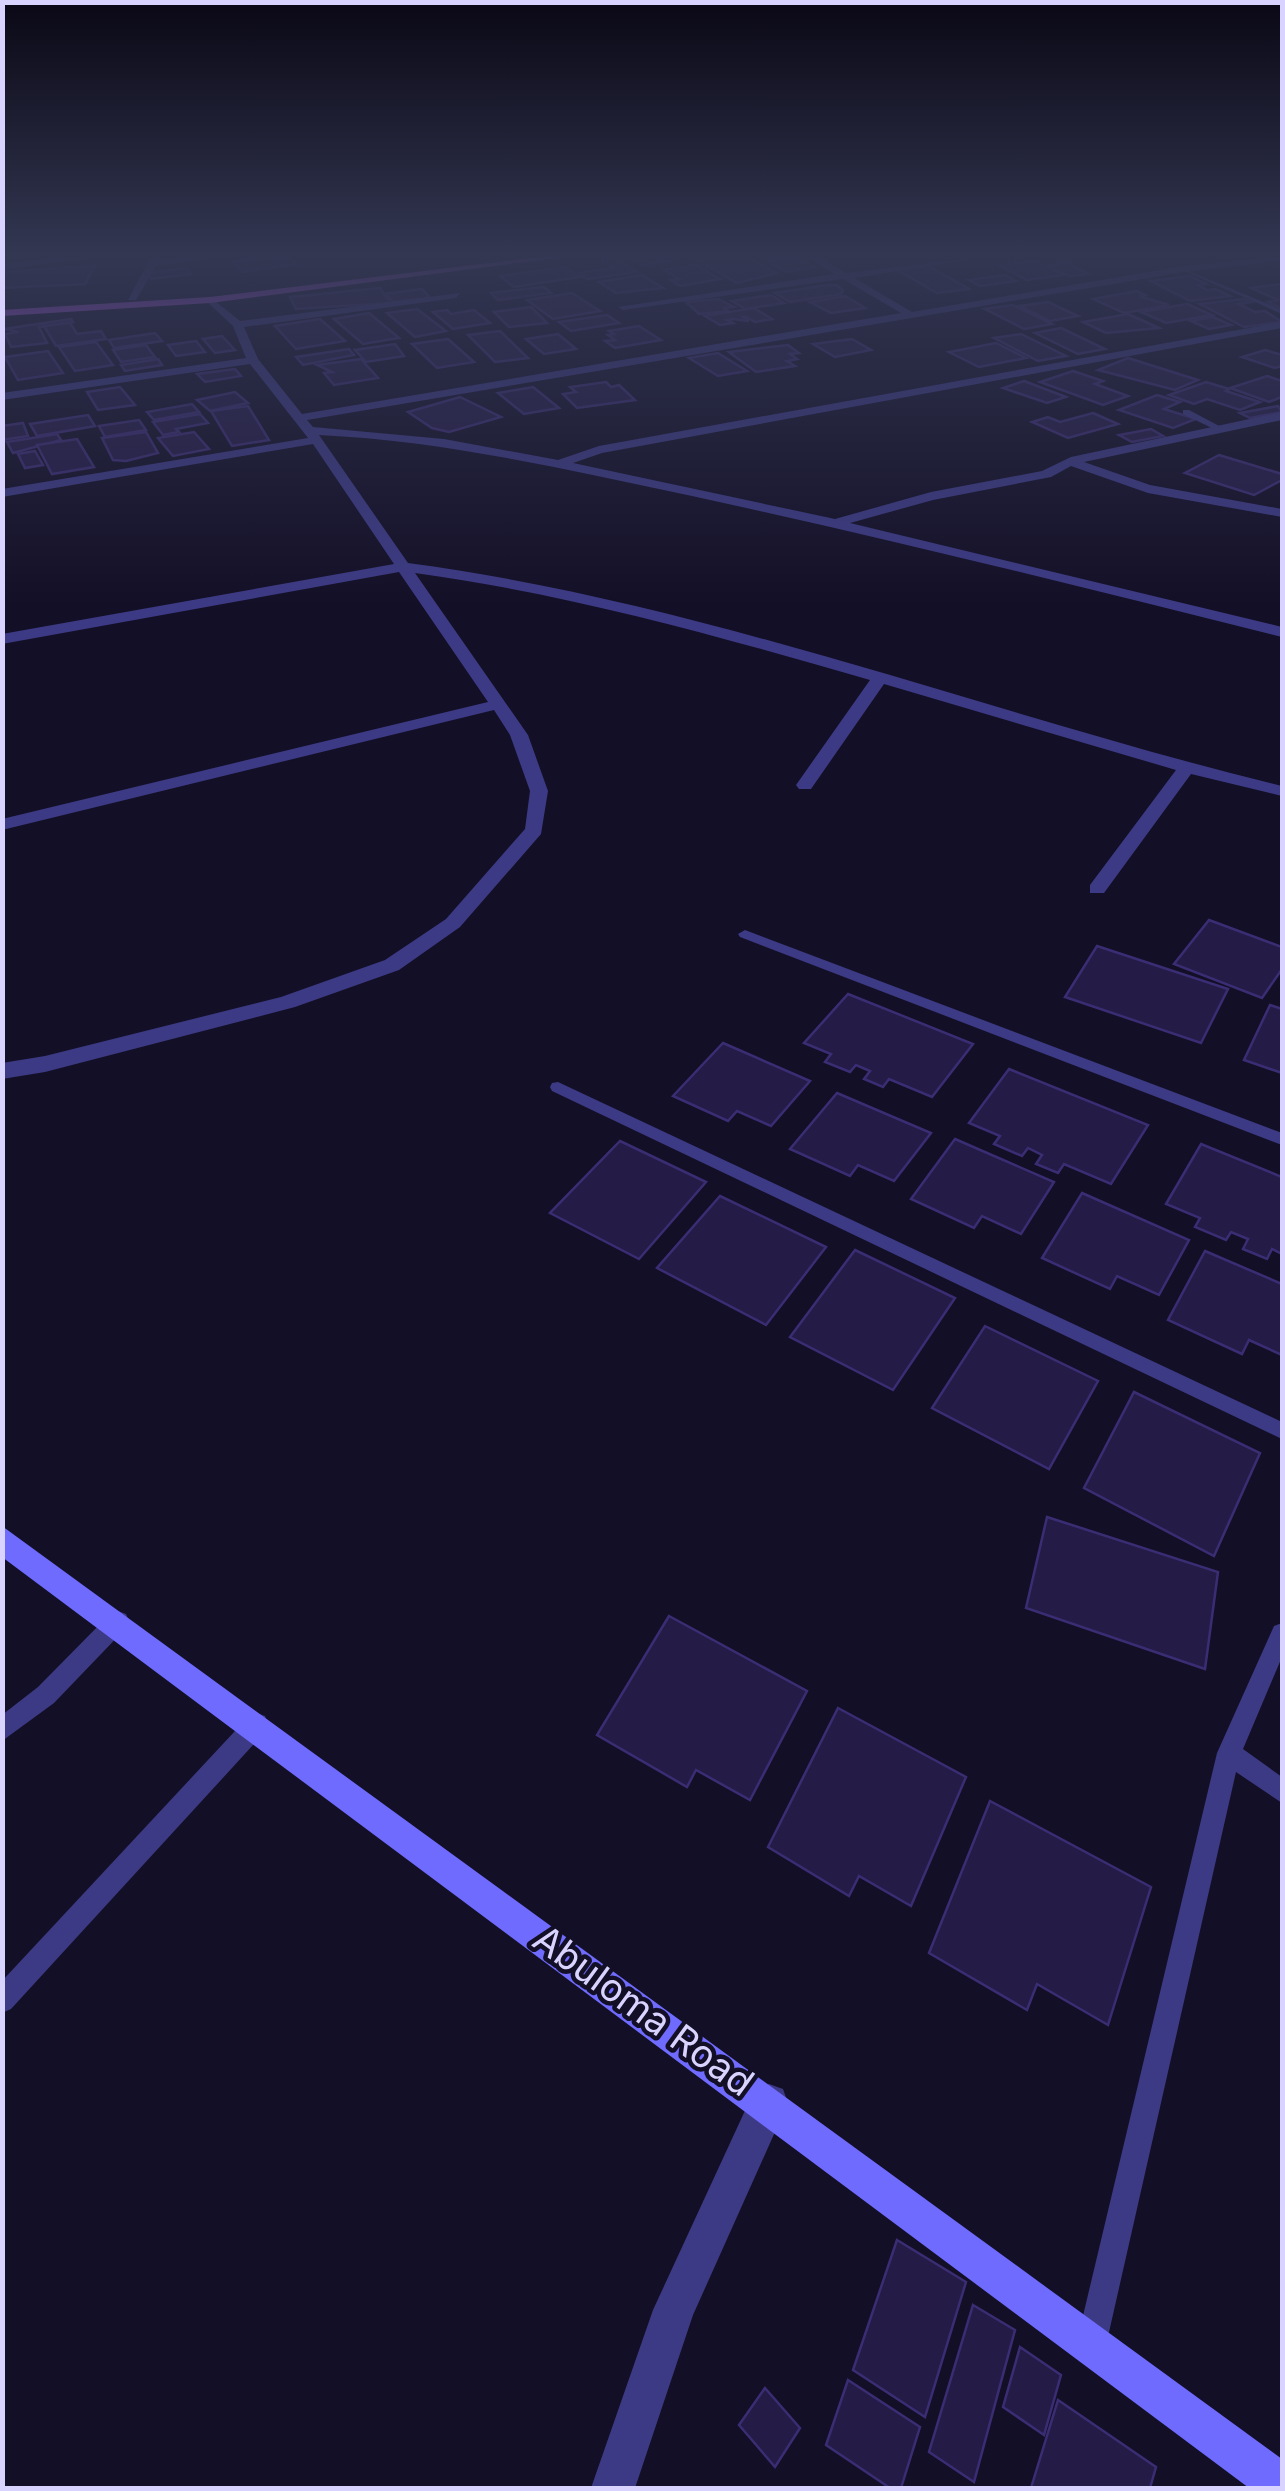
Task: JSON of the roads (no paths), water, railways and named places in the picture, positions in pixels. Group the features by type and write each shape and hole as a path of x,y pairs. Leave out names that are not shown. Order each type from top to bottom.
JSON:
{"street":[{"path":"2,397 164,373"},
{"path":"2,1071 46,1064 287,1002 392,965 453,923 534,830 539,791 518,736 500,704 312,435 264,373"},
{"path":"298,418 571,373"},
{"path":"558,464 598,450 1018,373"},
{"path":"836,523 931,496 1046,474 1071,461 1282,416"},
{"path":"2,493 312,435 369,432 558,464 836,523 1282,632"},
{"path":"1071,461 1106,479 1282,512"},
{"path":"2,639 402,567 485,578 714,630 1187,768 1282,791"},
{"path":"805,785 880,678"},
{"path":"2,825 500,704"},
{"path":"1098,889 1187,768"},
{"name":"Abuloma Road","path":"2,1539 769,2102 1282,2486"},
{"path":"613,2488 674,2310 769,2102"}],"lane":[{"path":"1186,412 1221,429"},
{"path":"745,934 1282,1139"},
{"path":"558,1088 1282,1432"},
{"path":"2,1730 46,1695 118,1621"},
{"path":"1092,2341 1229,1753 1282,1632"},
{"path":"2,2000 257,1724"},
{"path":"1229,1753 1282,1791"}]}
